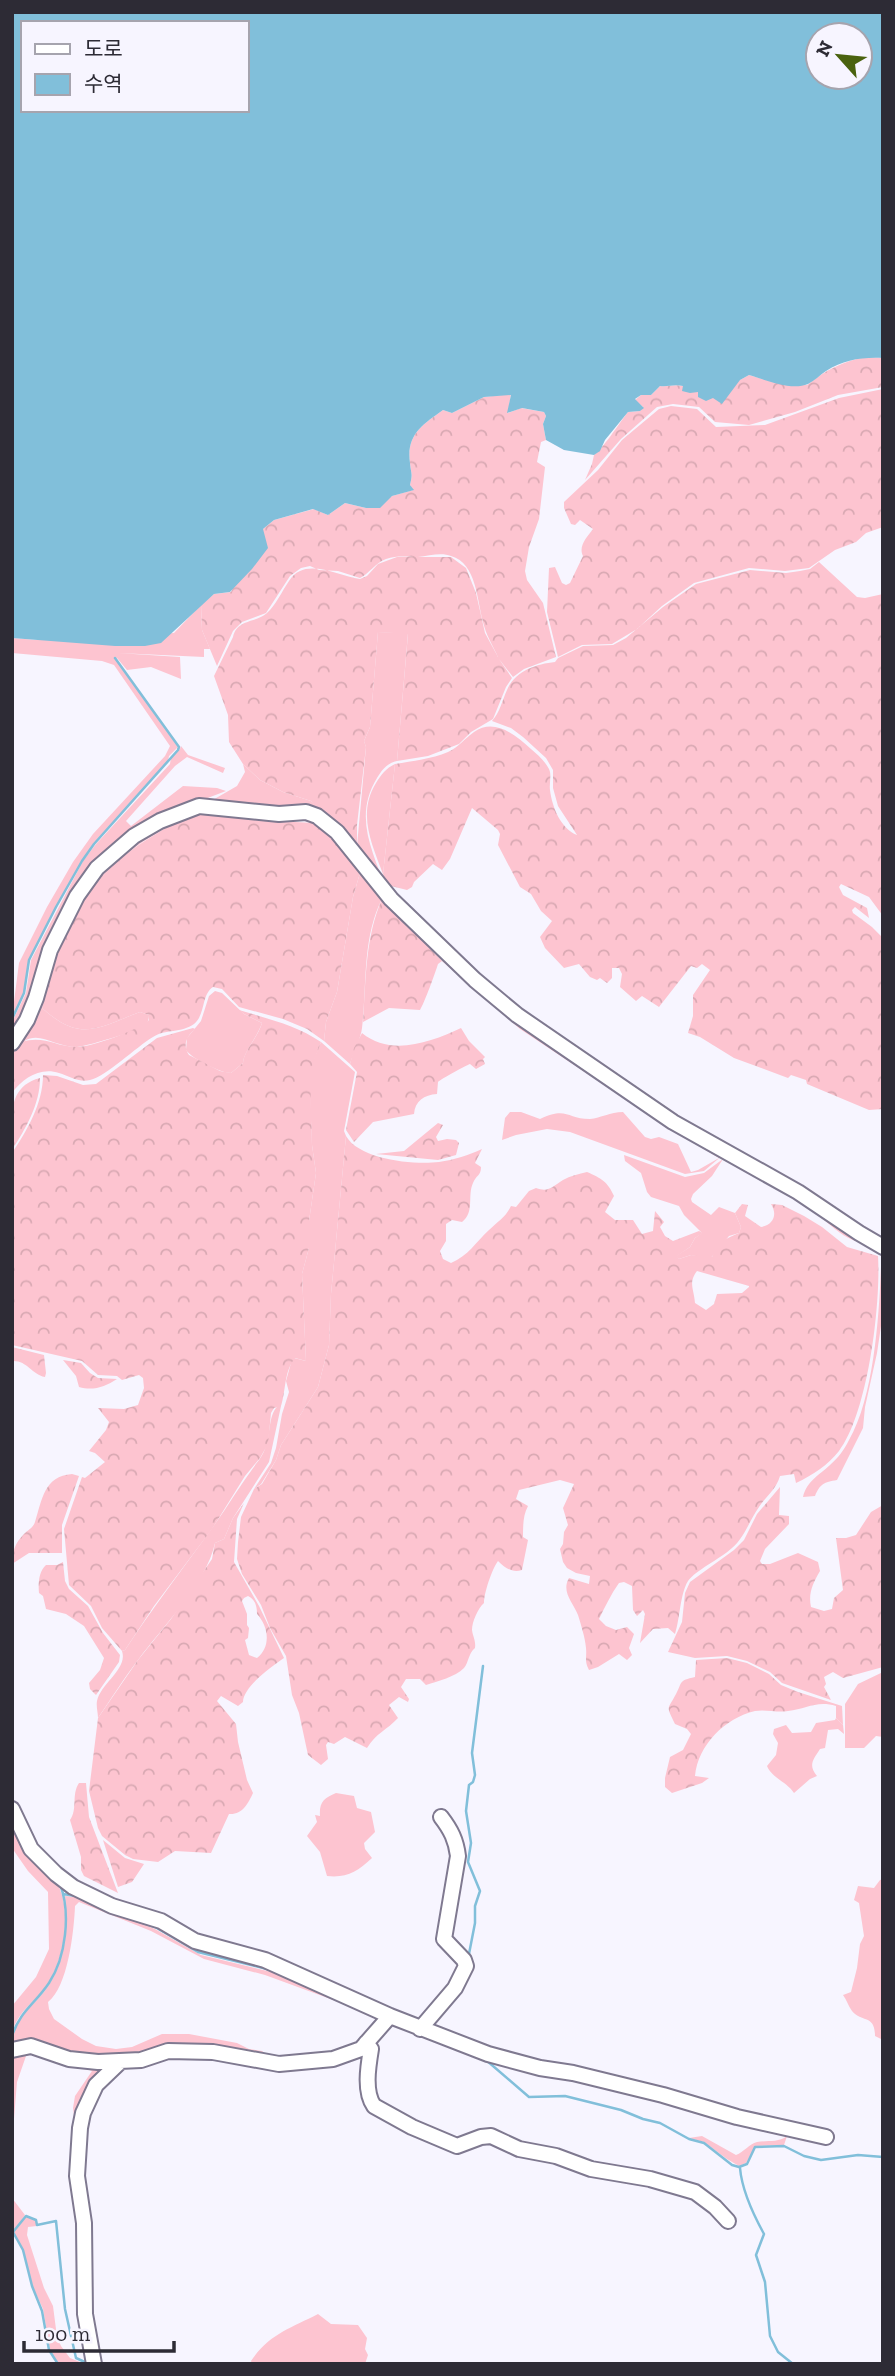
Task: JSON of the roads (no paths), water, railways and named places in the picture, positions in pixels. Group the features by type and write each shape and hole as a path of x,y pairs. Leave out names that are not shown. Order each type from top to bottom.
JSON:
{"street":[{"path":"12,1043 36,998 50,950 77,896 97,868 134,835 169,817 199,806 279,814 306,812 317,816 337,832 391,899 475,981 517,1015 673,1122 798,1192 883,1247"},
{"path":"12,1809 32,1849 73,1887 112,1906 161,1921 195,1941 265,1960 420,2029 501,2058 663,2095 737,2117 826,2137"},
{"path":"420,2029 455,1988 466,1966 464,1960 444,1939 458,1856 456,1842 441,1816"},
{"path":"12,2050 31,2046 69,2059 98,2062 142,2060 168,2051 188,2050 279,2064 345,2056 361,2049 390,2016"},
{"path":"366,2043 371,2049 368,2094 371,2101 374,2106 412,2127 457,2146 491,2136 519,2149 556,2156 591,2169 650,2179 695,2192 728,2221"},
{"path":"94,2364 85,2314 84,2223 76,2176 80,2127 88,2099 96,2085 121,2061"}],"water":[{"path":"12,12 883,12 883,358 846,362 801,386 778,384 749,375 740,380 722,404 713,398 706,401 698,397 698,392 682,391 683,386 660,386 651,395 641,395 635,399 644,408 628,412 605,440 600,451 594,455 564,450 546,440 544,412 522,408 507,413 511,395 484,397 452,413 443,410 422,426 413,438 409,453 412,476 410,485 414,490 392,496 380,508 345,503 328,515 313,509 274,520 263,529 268,548 230,592 214,594 161,643 145,646 12,638"}],"waterway":[{"path":"12,1019 24,993 29,960 82,861 179,747 115,658"},
{"path":"468,1959 475,1923 475,1906 480,1891 468,1862 471,1843 466,1811 469,1785 475,1775 472,1753 483,1666"},
{"path":"12,2036 24,2014 49,1983 59,1961 66,1921 60,1884"},
{"path":"63,1894 76,1896"},
{"path":"137,1921 155,1927 198,1952 271,1970"},
{"path":"486,2060 529,2097 565,2096 621,2110 660,2123 689,2139 704,2143 732,2165 739,2167"},
{"path":"739,2167 747,2164 755,2147 784,2146 804,2156 821,2160 858,2155 883,2157"},
{"path":"740,2168 749,2202 764,2234 756,2255 765,2282 770,2336 778,2352 793,2364"},
{"path":"13,2232 26,2216 36,2220 37,2225 56,2221 65,2309 76,2358 87,2363"},
{"path":"13,2232 23,2250 32,2286 42,2311 49,2350 58,2364"}]}
